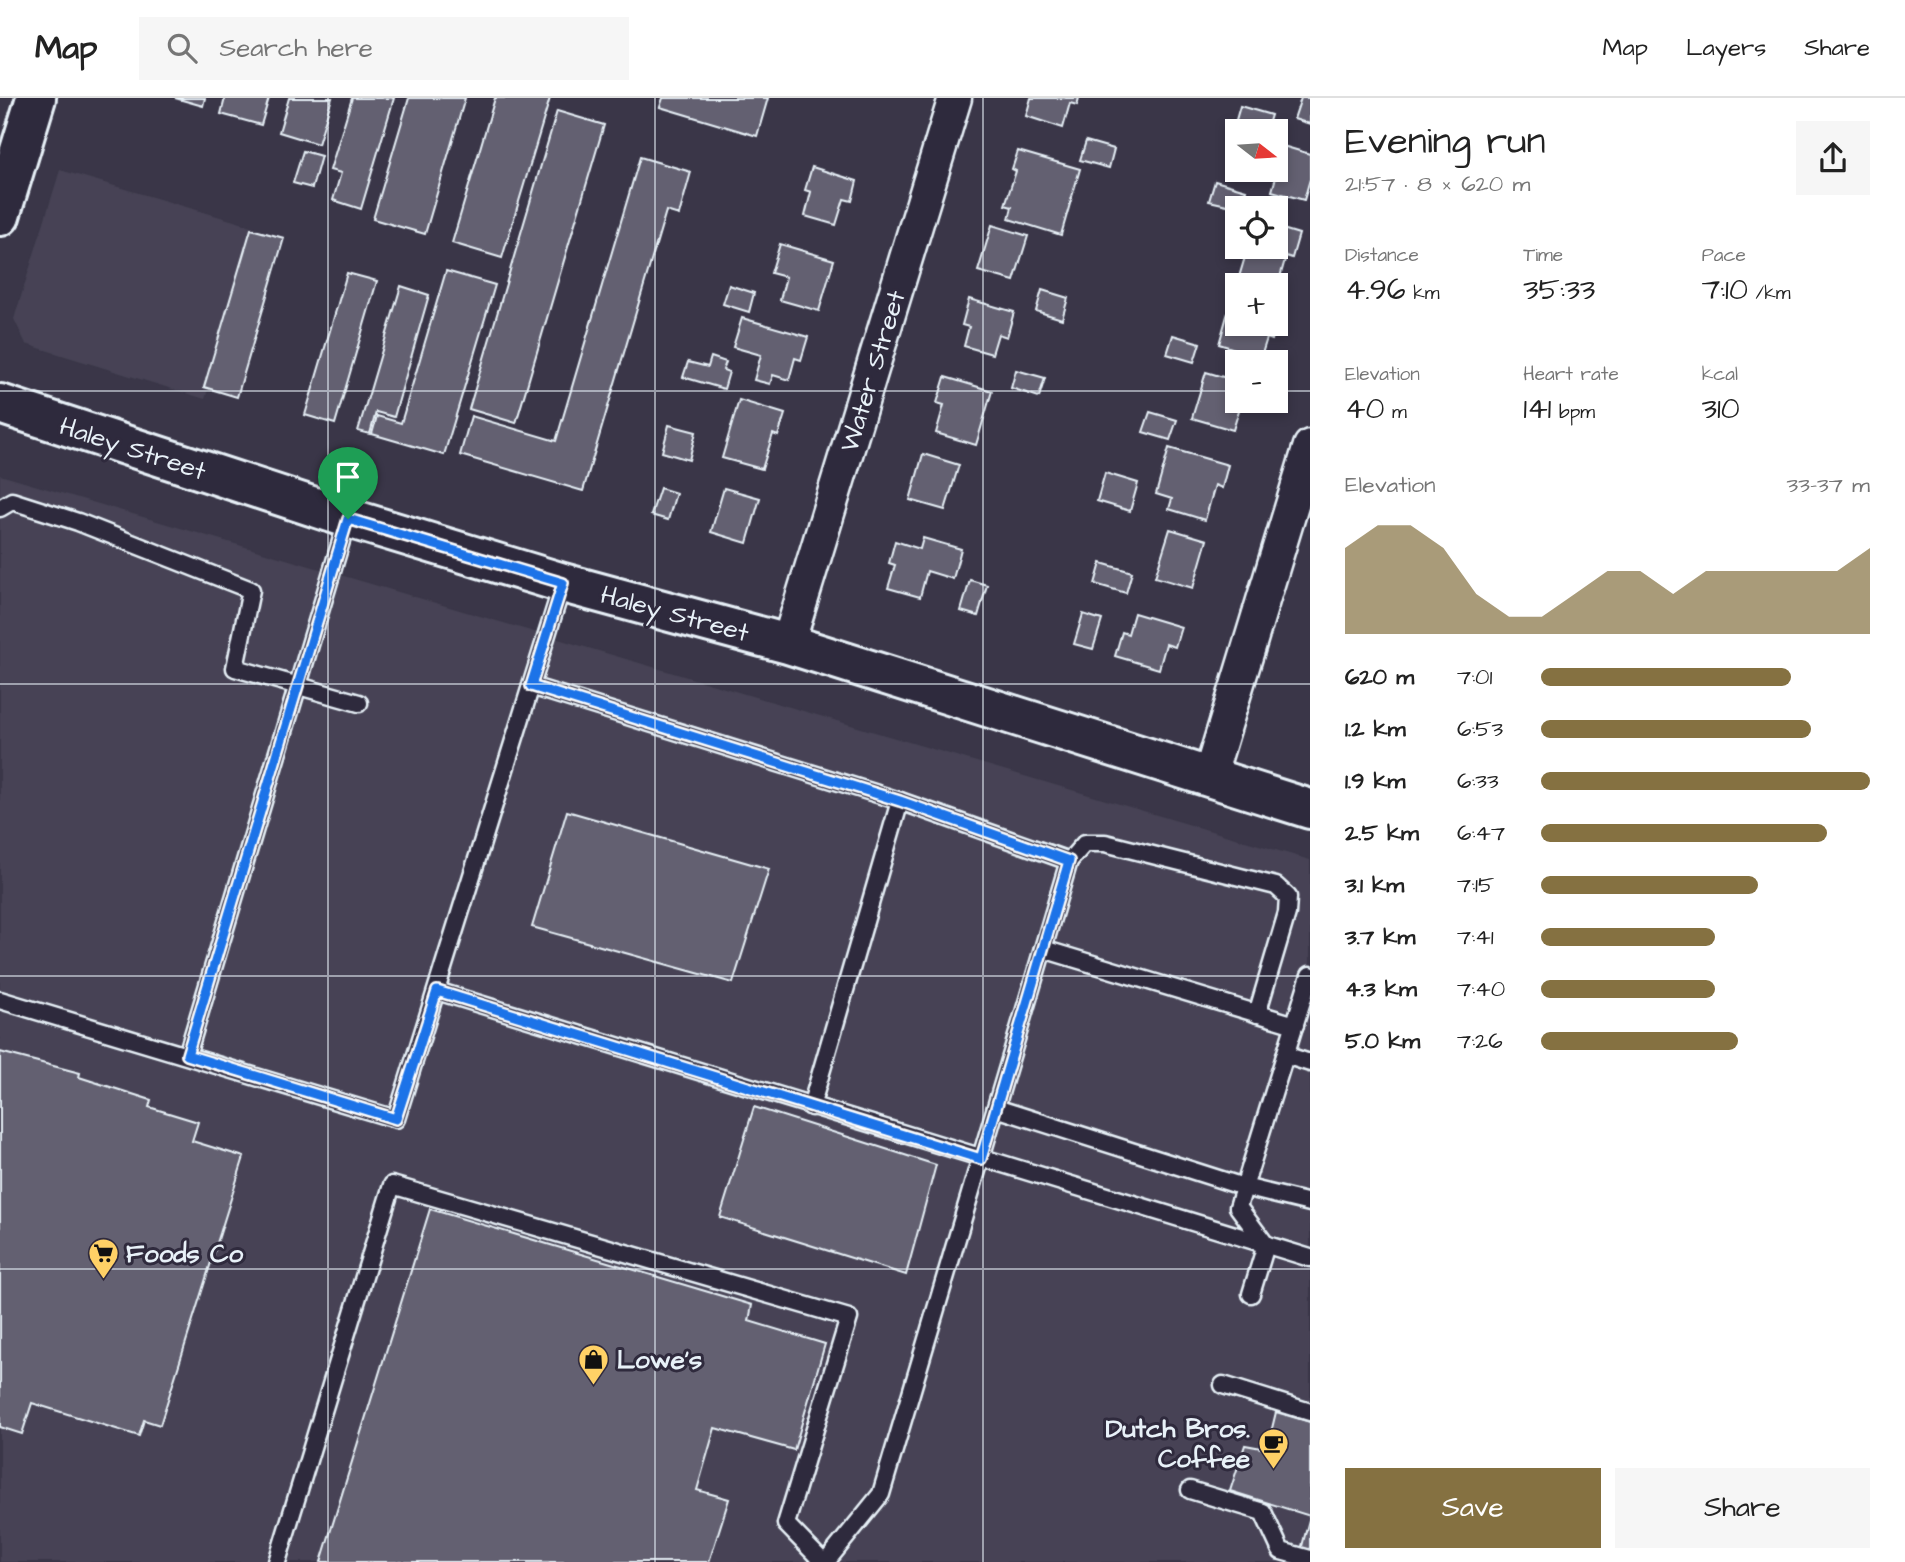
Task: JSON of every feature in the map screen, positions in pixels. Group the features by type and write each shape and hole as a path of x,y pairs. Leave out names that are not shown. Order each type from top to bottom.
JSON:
{"main road":[{"path":"0,216 36,98"},
{"name":"Haley Street","path":"0,404 348,519 563,583 788,644 1310,809"}],"street":[{"name":"Water Street","path":"788,644 955,98"},
{"path":"1209,778 1310,446"}],"lane":[{"path":"0,508 12,501 78,522 251,590 235,668 359,703"},
{"path":"187,1055 348,519"},
{"path":"0,1000 396,1119 563,583"},
{"path":"531,686 900,801 1069,861"},
{"path":"811,1107 900,801"},
{"path":"277,1562 392,1185 849,1318 786,1524 824,1562 881,1494 1069,861 1085,842 1105,843 1276,886 1288,897 1287,913 1257,1014"},
{"path":"1043,949 1295,1025"},
{"path":"1266,1245 1238,1207 1310,975"},
{"path":"437,991 1310,1258"},
{"path":"1285,1055 1310,1063"},
{"path":"996,1108 1244,1187 1310,1203"},
{"path":"1251,1294 1266,1245"},
{"path":"1223,1385 1310,1412"},
{"path":"1190,1490 1263,1512 1281,1551 1310,1559"}],"shaded area":[{"path":"60,170 258,228 205,399 26,344 14,319"},
{"path":"0,475 1310,860 1310,1562 0,1562"}],"building":[{"path":"175,98 205,98 203,106"},
{"path":"225,98 269,98 261,125 221,114"},
{"path":"289,98 332,98 318,144 279,132"},
{"path":"352,98 394,98 361,209 333,200 341,173 330,170"},
{"path":"409,98 465,98 425,234 373,219"},
{"path":"495,98 550,98 502,258 452,243"},
{"path":"663,98 768,98 757,136 660,107"},
{"path":"1031,98 1079,98 1077,105 1070,103 1063,128 1026,116"},
{"path":"1301,98 1310,98 1310,124 1294,119"},
{"path":"1240,106 1271,115 1270,119 1236,119"},
{"path":"557,111 604,125 516,423 469,409"},
{"path":"1086,141 1114,149 1109,168 1080,160"},
{"path":"1288,148 1310,154 1310,179 1304,200 1272,191 1275,182 1288,182"},
{"path":"303,151 321,156 312,188 293,183"},
{"path":"1018,151 1080,169 1061,235 1009,219 1012,207 1005,205 1016,171 1012,169"},
{"path":"640,157 691,172 679,215 666,211 583,491 460,455 471,416 556,441"},
{"path":"812,167 857,181 852,201 844,199 836,225 805,216 811,192 805,190"},
{"path":"1215,181 1246,190 1244,196 1225,196 1225,204 1209,201"},
{"path":"992,225 1028,236 1014,281 978,271"},
{"path":"251,229 284,238 237,397 204,387"},
{"path":"1288,231 1299,234 1292,258 1288,257"},
{"path":"780,244 834,260 819,311 780,300 786,277 771,273"},
{"path":"1244,259 1285,259 1281,273 1240,273"},
{"path":"446,271 495,285 444,455 372,434 377,416 401,423"},
{"path":"347,273 377,281 335,424 305,415"},
{"path":"729,285 754,293 749,312 723,304"},
{"path":"401,286 429,295 394,417 376,412 370,434 358,431"},
{"path":"1042,290 1068,298 1062,319 1036,311"},
{"path":"969,299 1014,312 1007,337 998,334 992,354 964,346 969,327 962,325"},
{"path":"742,318 808,337 801,360 795,358 789,380 773,375 770,384 754,380 761,355 733,347"},
{"path":"1225,323 1225,336 1273,336 1272,340 1267,338 1263,350 1238,350 1219,344"},
{"path":"1173,335 1200,343 1194,362 1167,354"},
{"path":"711,357 726,362 723,370 729,372 724,389 683,377 688,362 708,367"},
{"path":"1016,370 1045,378 1039,397 1011,388"},
{"path":"1206,372 1225,378 1225,413 1238,413 1233,430 1192,418"},
{"path":"945,377 992,391 976,445 936,433 944,405 937,403"},
{"path":"739,400 785,414 778,436 773,434 762,469 722,458"},
{"path":"1150,412 1177,420 1170,440 1143,432"},
{"path":"669,425 696,432 689,460 662,452"},
{"path":"1169,448 1228,465 1222,488 1215,485 1205,520 1169,509 1172,499 1156,494"},
{"path":"923,454 959,465 945,510 910,500"},
{"path":"1105,473 1138,483 1130,511 1097,501"},
{"path":"660,488 676,493 668,520 651,515"},
{"path":"724,488 760,498 747,543 711,532"},
{"path":"1170,529 1207,540 1193,588 1155,577"},
{"path":"923,538 961,549 953,579 927,571 920,597 888,588 895,565 889,563 895,541 920,549"},
{"path":"1101,563 1132,572 1126,593 1095,584"},
{"path":"970,580 987,585 978,616 961,611"},
{"path":"1134,613 1181,627 1175,647 1166,644 1159,669 1115,656 1122,632 1128,634"},
{"path":"1083,614 1102,620 1093,649 1074,644"},
{"path":"567,811 769,869 733,983 532,927"},
{"name":"Foods Co","path":"0,1052 80,1073 79,1077 151,1100 149,1107 198,1122 192,1141 244,1157 160,1425 144,1420 139,1436 32,1403 22,1434 0,1427"},
{"path":"754,1107 936,1165 906,1275 720,1217"},
{"name":"Lowe's","path":"430,1209 752,1305 749,1321 825,1344 794,1450 715,1428 697,1490 729,1499 709,1562 321,1562"},
{"name":"Dutch Bros. Coffee","path":"1276,1412 1310,1422 1310,1516 1230,1491 1245,1445 1267,1449"},
{"name":"Dutch Bros. Coffee","path":"1310,1516 1310,1556 1301,1550"}],"place":[{"name":"Foods Co","path":"103,1280"},
{"name":"Lowe's","path":"594,1386"},
{"name":"Dutch Bros. Coffee","path":"1273,1470"}],"route":[{"path":"348,519 563,583 531,686 900,801 1069,861 981,1159 437,991 396,1119 187,1055 348,519"}]}
